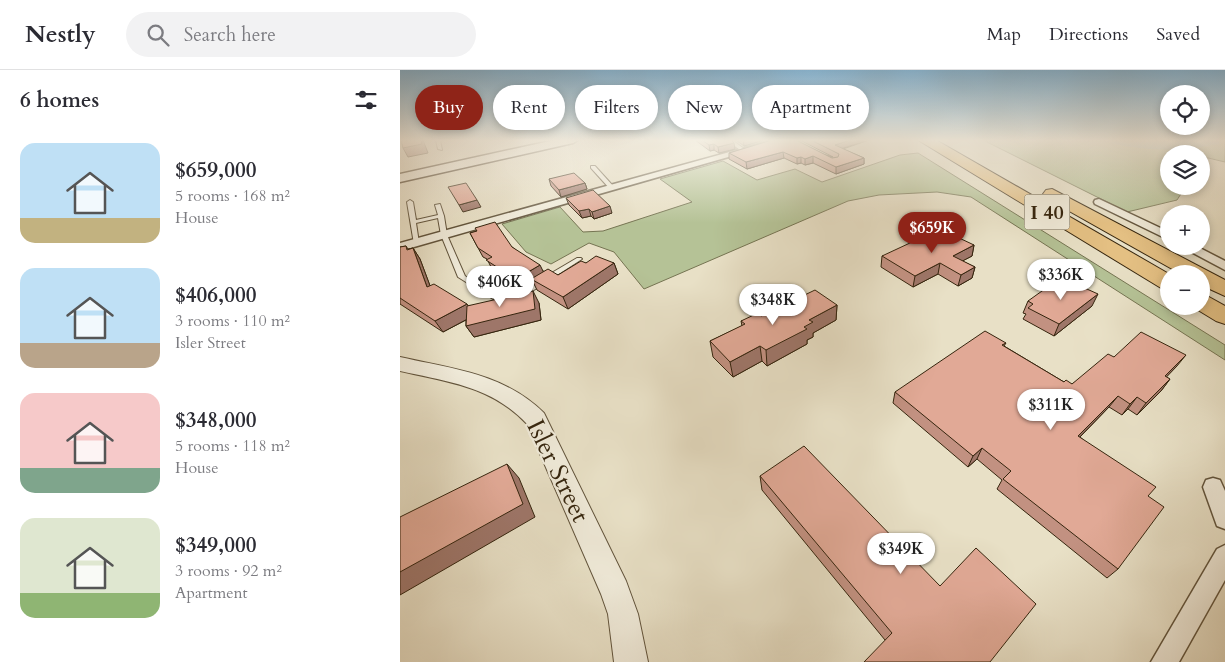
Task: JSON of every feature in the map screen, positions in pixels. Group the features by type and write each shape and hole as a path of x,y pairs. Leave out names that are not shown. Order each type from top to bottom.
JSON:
{"highway":[{"name":"I 40","path":"972,168 1160,279"},
{"name":"I 40","path":"1002,168 1180,265"},
{"path":"1210,292 1218,307"}],"main road":[{"path":"400,171 415,168"},
{"path":"400,178 447,168"}],"street":[{"path":"400,247 685,168"},
{"path":"1099,202 1160,232"},
{"path":"1204,255 1225,266"},
{"name":"Isler Street","path":"400,364 492,386 518,401 536,419 615,592 623,614 631,662"},
{"path":"1213,487 1225,519"},
{"path":"1164,662 1225,557"}],"lane":[{"path":"594,168 612,188"},
{"path":"410,202 416,243"},
{"path":"438,205 444,235 462,277 496,297 523,293 579,259"},
{"path":"413,222 441,216"}],"green space":[{"path":"700,168 735,168 757,180 795,169 822,182 864,168 941,168 1160,304 1160,315 1177,315 1225,345 1225,360 971,197 937,192 879,195 848,201 644,289 614,252 589,243 551,264 526,252 502,224 560,207 583,232 603,231 692,202 660,179"},
{"path":"1038,168 1160,168 1160,195 1180,195 1177,200 1127,212"}],"building":[{"path":"574,173 585,183 559,190 549,179"},
{"path":"466,183 477,200 459,205 448,187"},
{"path":"593,190 610,206 592,212 589,209 579,211 566,198"},
{"path":"495,222 512,247 540,265 523,275 512,267 503,271 486,260 492,257 478,248 470,233 477,231 475,228"},
{"path":"940,229 974,245 953,256 975,267 961,275 940,263 915,276 882,256"},
{"path":"406,246 407,250 413,248 427,287 434,284 467,304 435,321 400,298 400,247"},
{"path":"596,256 614,263 563,297 531,279 548,269 558,275 581,261 586,263"},
{"path":"1056,281 1064,285 1069,281 1098,294 1059,324 1028,308 1033,304 1028,301"},
{"path":"815,290 837,305 809,320 813,322 804,327 807,329 766,350 760,346 730,362 710,341 745,324 741,321 758,313 761,316"},
{"path":"533,291 535,309 466,326 467,306"},
{"path":"985,331 1006,343 1002,345 1064,382 1066,380 1072,384 1108,354 1114,357 1141,332 1186,355 1165,376 1170,379 1146,403 1137,397 1130,404 1118,396 1078,436 1156,487 1148,496 1164,507 1118,569 1003,479 1011,471 982,448 973,456 895,392"},
{"path":"804,446 940,586 976,548 1036,604 990,662 864,662 892,633 760,476"},
{"path":"507,464 523,504 400,572 400,517"}]}
